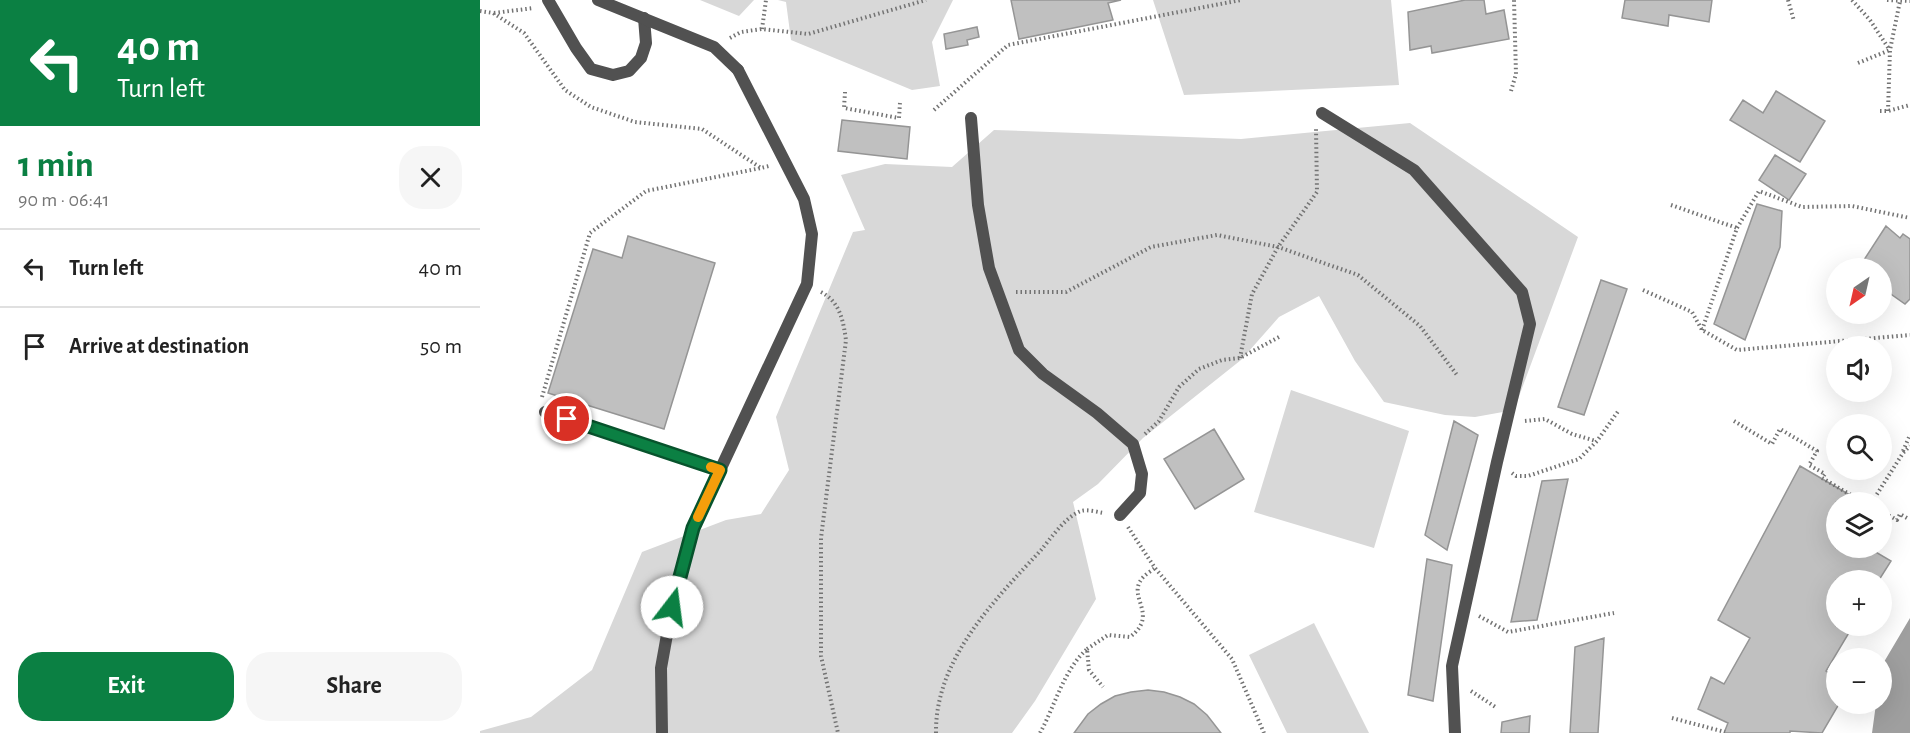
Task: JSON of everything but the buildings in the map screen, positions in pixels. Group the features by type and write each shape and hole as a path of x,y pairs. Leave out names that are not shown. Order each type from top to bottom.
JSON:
{"street":[{"path":"598,0 714,47 738,70 804,199 812,234 807,284 693,528 672,607 661,668 662,733"},
{"path":"550,3 591,69 613,75 629,71 641,58 646,43 644,18"},
{"path":"971,118 978,205 989,268 1019,350 1043,374 1097,413 1133,444 1142,474 1140,493 1120,515"},
{"path":"1319,118 1414,170 1522,292 1530,324 1452,666 1455,733"},
{"path":"545,412 720,470"}],"path":[{"path":"762,29 766,0"},
{"path":"714,47 741,32 762,29 808,34 926,0"},
{"path":"934,110 1008,45 1241,0"},
{"path":"1511,91 1516,74 1514,0"},
{"path":"1788,0 1794,21"},
{"path":"1852,0 1870,20 1890,50"},
{"path":"1887,0 1910,2"},
{"path":"1888,111 1890,50 1900,1"},
{"path":"480,11 493,13 550,3"},
{"path":"493,13 524,33 564,90 591,107 635,122 702,129 761,168"},
{"path":"1858,63 1890,50"},
{"path":"845,92 844,108 899,117 900,103"},
{"path":"1880,111 1910,105"},
{"path":"1240,358 1252,294 1278,247 1317,192 1319,118"},
{"path":"545,412 538,411 590,233 646,191 786,164"},
{"path":"1702,330 1737,228 1759,191 1802,207 1852,206 1910,218"},
{"path":"1671,205 1737,228"},
{"path":"1014,292 1066,292 1151,247 1217,235 1278,247 1358,275 1419,326 1457,375"},
{"path":"807,284 828,295 841,312 846,340 821,538 821,656 838,733"},
{"path":"1643,290 1692,312 1702,330 1737,350 1910,335"},
{"path":"1133,444 1159,421 1179,387 1199,369 1222,360 1240,358 1279,337"},
{"path":"1516,476 1528,476 1579,459 1597,441 1620,410"},
{"path":"1537,420 1545,419 1572,434 1597,441"},
{"path":"1734,421 1772,444 1780,429 1817,451 1809,465 1825,474 1822,478 1846,492"},
{"path":"1878,492 1903,453 1910,435"},
{"path":"1903,453 1910,446"},
{"path":"936,733 936,718 945,682 968,636 1007,587 1068,520 1082,511 1120,515 1155,567 1232,659 1264,733"},
{"path":"1892,517 1897,520 1900,514 1907,518"},
{"path":"1040,733 1077,658 1108,635 1130,637 1137,632 1144,618 1137,590 1140,581 1155,567"},
{"path":"1465,608 1509,632 1614,613"},
{"path":"1087,649 1089,670 1102,687"},
{"path":"1453,679 1497,708"},
{"path":"1672,718 1725,732"}],"shaded area":[{"path":"700,0 754,0 739,16"},
{"path":"778,0 953,0 932,42 940,86 912,90 791,40 786,2"},
{"path":"1153,0 1391,0 1399,85 1184,95"},
{"path":"1410,123 1578,237 1514,410 1475,417 1445,415 1384,402 1355,361 1319,296 1279,317 1241,360 1143,438 1098,484 1073,502 1096,599 1035,701 1012,733 480,733 480,731 531,717 592,670 642,552 726,520 761,514 789,470 776,417 853,232 865,230 841,175 885,164 952,167 994,130 1241,139"},
{"path":"1291,390 1409,431 1374,548 1254,512"},
{"path":"1910,618 1910,733 1872,733 1875,714 1892,714 1892,648"},
{"path":"1314,623 1369,733 1287,733 1249,655"}],"slow traffic":[{"path":"698,517 720,470 711,467"}],"route":[{"path":"567,419 720,470 693,528 672,607"}]}
